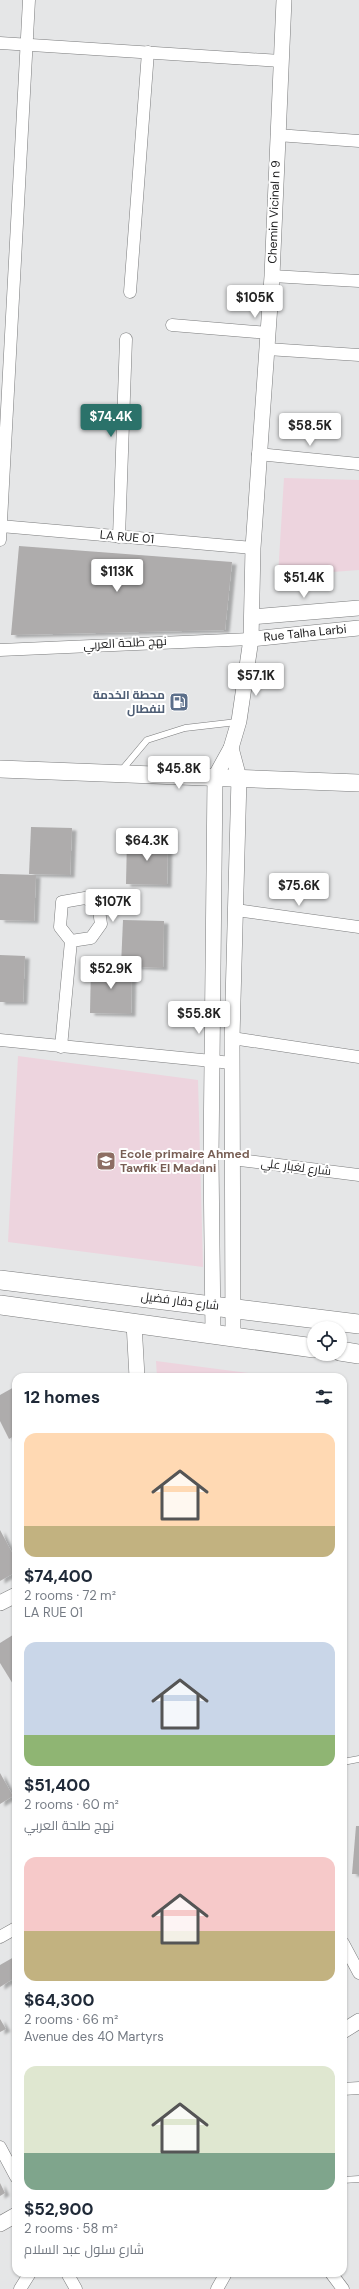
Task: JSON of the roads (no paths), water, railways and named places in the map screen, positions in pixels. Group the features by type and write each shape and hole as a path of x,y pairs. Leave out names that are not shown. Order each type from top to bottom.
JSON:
{"main road":[{"path":"0,769 359,783"},
{"name":"شارع دقار فضيل","path":"0,1280 359,1324"},
{"path":"0,1305 307,1347"},
{"path":"347,1352 359,1354"}],"street":[{"path":"0,540 4,411 29,0"},
{"name":"Chemin Vicinal n 9","path":"215,777 231,748 239,721 251,639 253,548 258,454 272,276 284,0"},
{"path":"0,43 281,61"},
{"path":"130,292 148,52"},
{"path":"277,135 359,141"},
{"path":"272,276 359,281"},
{"path":"172,326 268,333"},
{"path":"119,537 126,339"},
{"path":"267,348 359,355"},
{"path":"258,454 359,464"},
{"name":"LA RUE 01","path":"0,526 253,548"},
{"path":"252,617 359,608"},
{"name":"Rue Talha Larbi","path":"251,639 359,628"},
{"name":"نهج طلحة العربي","path":"0,650 251,639"},
{"path":"231,748 239,778 232,1038 233,1337"},
{"path":"213,1334 212,1061 215,777"},
{"path":"236,910 359,927"},
{"path":"61,1047 72,941"},
{"path":"232,1038 359,1057"},
{"path":"0,1040 232,1063"},
{"name":"شارع لغبار علي","path":"232,1159 359,1175"},
{"path":"134,1323 136,1373"},
{"path":"0,1603 12,1597"},
{"path":"0,1937 12,1930"},
{"path":"347,1950 359,1973"},
{"path":"347,2028 359,2021"},
{"path":"347,2089 359,2088"},
{"path":"0,2146 12,2169"},
{"path":"0,2224 12,2217"},
{"path":"20,2289 28,2277"},
{"path":"69,2277 76,2289"},
{"path":"217,2289 224,2277"},
{"path":"334,2277 343,2289"}],"lane":[{"path":"119,773 147,740 185,728 239,721"},
{"path":"347,1761 359,1759"},
{"path":"347,2180 359,2179"}],"place":[{"name":"محطة الخدمة لنفطال","path":"179,702"},
{"name":"Ecole primaire Ahmed Tawfik El Madani","path":"106,1161"}]}
